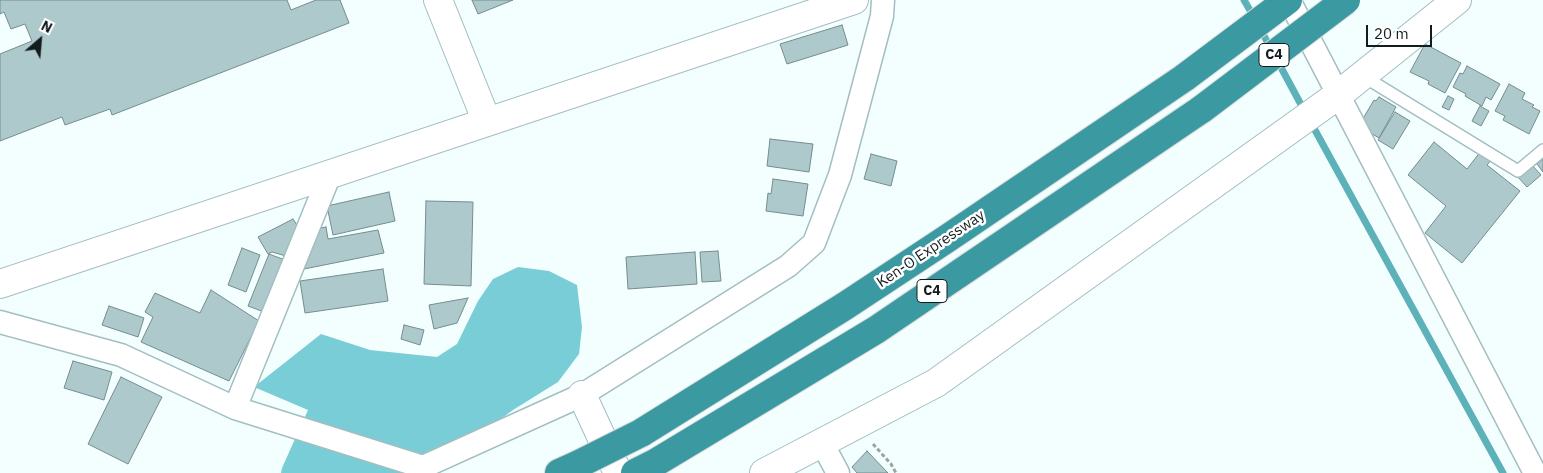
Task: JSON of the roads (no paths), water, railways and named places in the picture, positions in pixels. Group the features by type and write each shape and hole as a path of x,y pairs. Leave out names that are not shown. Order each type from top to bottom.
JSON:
{"highway":[{"name":"Ken-O Expressway","path":"569,468 641,433 845,306 1184,78 1289,0"},
{"name":"C4","path":"645,468 876,330 1202,109 1346,0"}],"street":[{"path":"438,0 487,122"},
{"path":"0,284 854,0"},
{"path":"0,322 121,355 235,408 423,467 582,395 788,266 814,243 840,175 882,16 883,0"},
{"path":"1289,0 1535,473"},
{"path":"764,473 936,383 1338,95 1457,0"},
{"path":"235,408 330,174"},
{"path":"582,395 618,473"},
{"path":"822,443 838,473"}],"lane":[{"path":"1361,76 1518,171 1543,150"}],"waterway":[{"path":"1244,0 1255,19"},
{"path":"1260,29 1272,50"},
{"path":"1277,60 1305,112"},
{"path":"1310,121 1503,473"}]}
